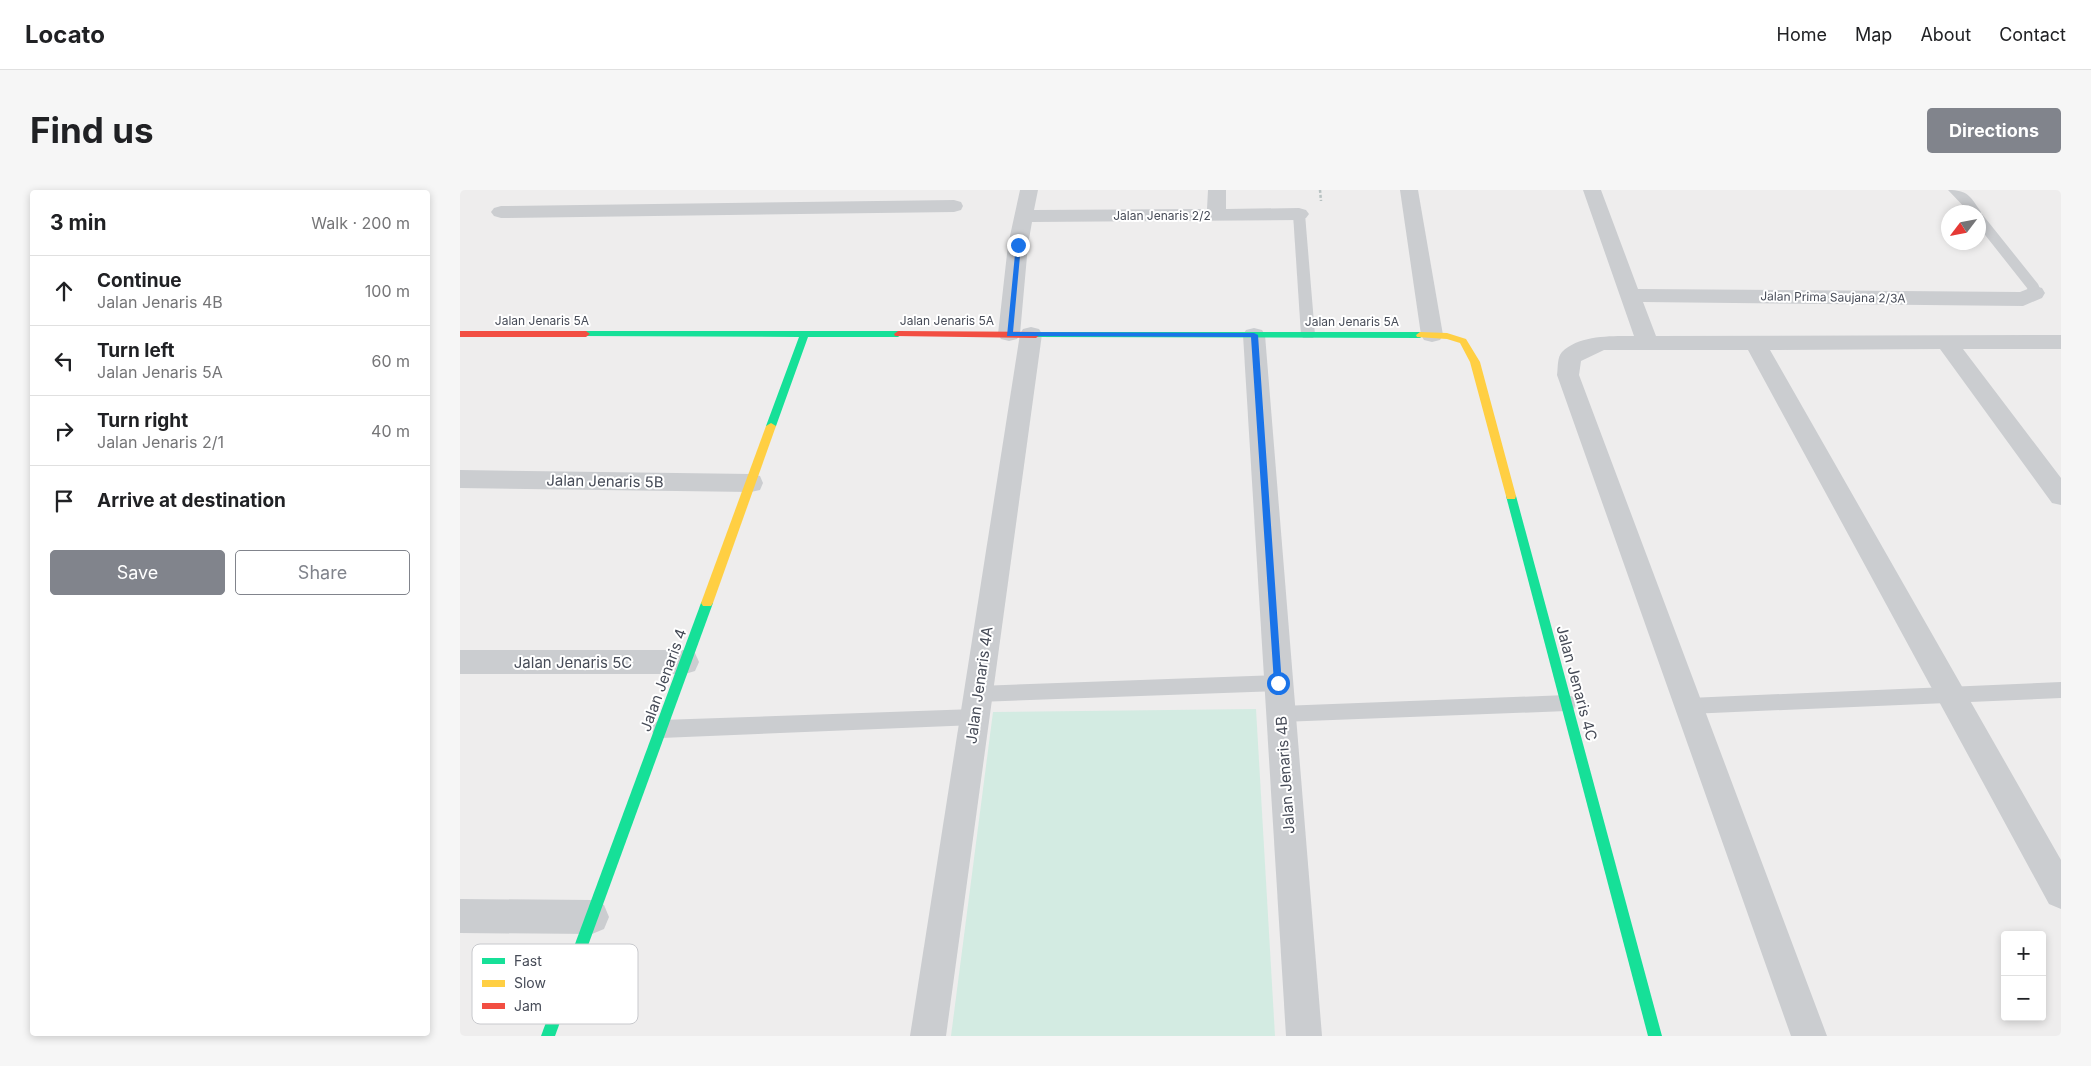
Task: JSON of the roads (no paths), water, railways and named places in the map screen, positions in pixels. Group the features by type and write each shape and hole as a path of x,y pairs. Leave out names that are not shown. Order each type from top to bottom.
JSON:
{"street":[{"path":"729,209 739,190"},
{"name":"Jalan Jenaris 4A","path":"928,1036 976,706 1020,334 1018,245 1029,190"},
{"path":"1216,215 1217,190"},
{"path":"1409,190 1432,335"},
{"path":"1592,190 1647,342"},
{"path":"501,212 954,206"},
{"name":"Jalan Jenaris 2/2","path":"1024,216 1299,214"},
{"name":"Jalan Prima Saujana 2/3A","path":"1630,296 2023,299 2035,293"},
{"name":"Jalan Jenaris 5A","path":"460,334 1432,335 1447,336 1463,341"},
{"name":"Jalan Jenaris 4","path":"582,944 805,334"},
{"name":"Jalan Jenaris 4B","path":"1254,335 1304,1036"},
{"name":"Jalan Jenaris 4C","path":"1463,341 1475,362 1655,1036"},
{"path":"1755,342 2061,892"},
{"path":"1946,342 2061,496"},
{"path":"1809,1036 1568,375 1570,357 1586,348 1603,343 2061,342"},
{"name":"Jalan Jenaris 5B","path":"460,479 751,483"},
{"name":"Jalan Jenaris 5C","path":"460,662 685,662"},
{"path":"460,916 592,916"},
{"name":"Jalan Jenaris 4","path":"548,1036 552,1024"}],"lane":[{"path":"1954,190 1969,205"},
{"path":"1299,214 1308,335"},
{"path":"1986,227 2033,287 2035,293"},
{"path":"661,729 1278,683"},
{"path":"1688,706 2061,690"},
{"path":"1281,714 1567,703"}]}
